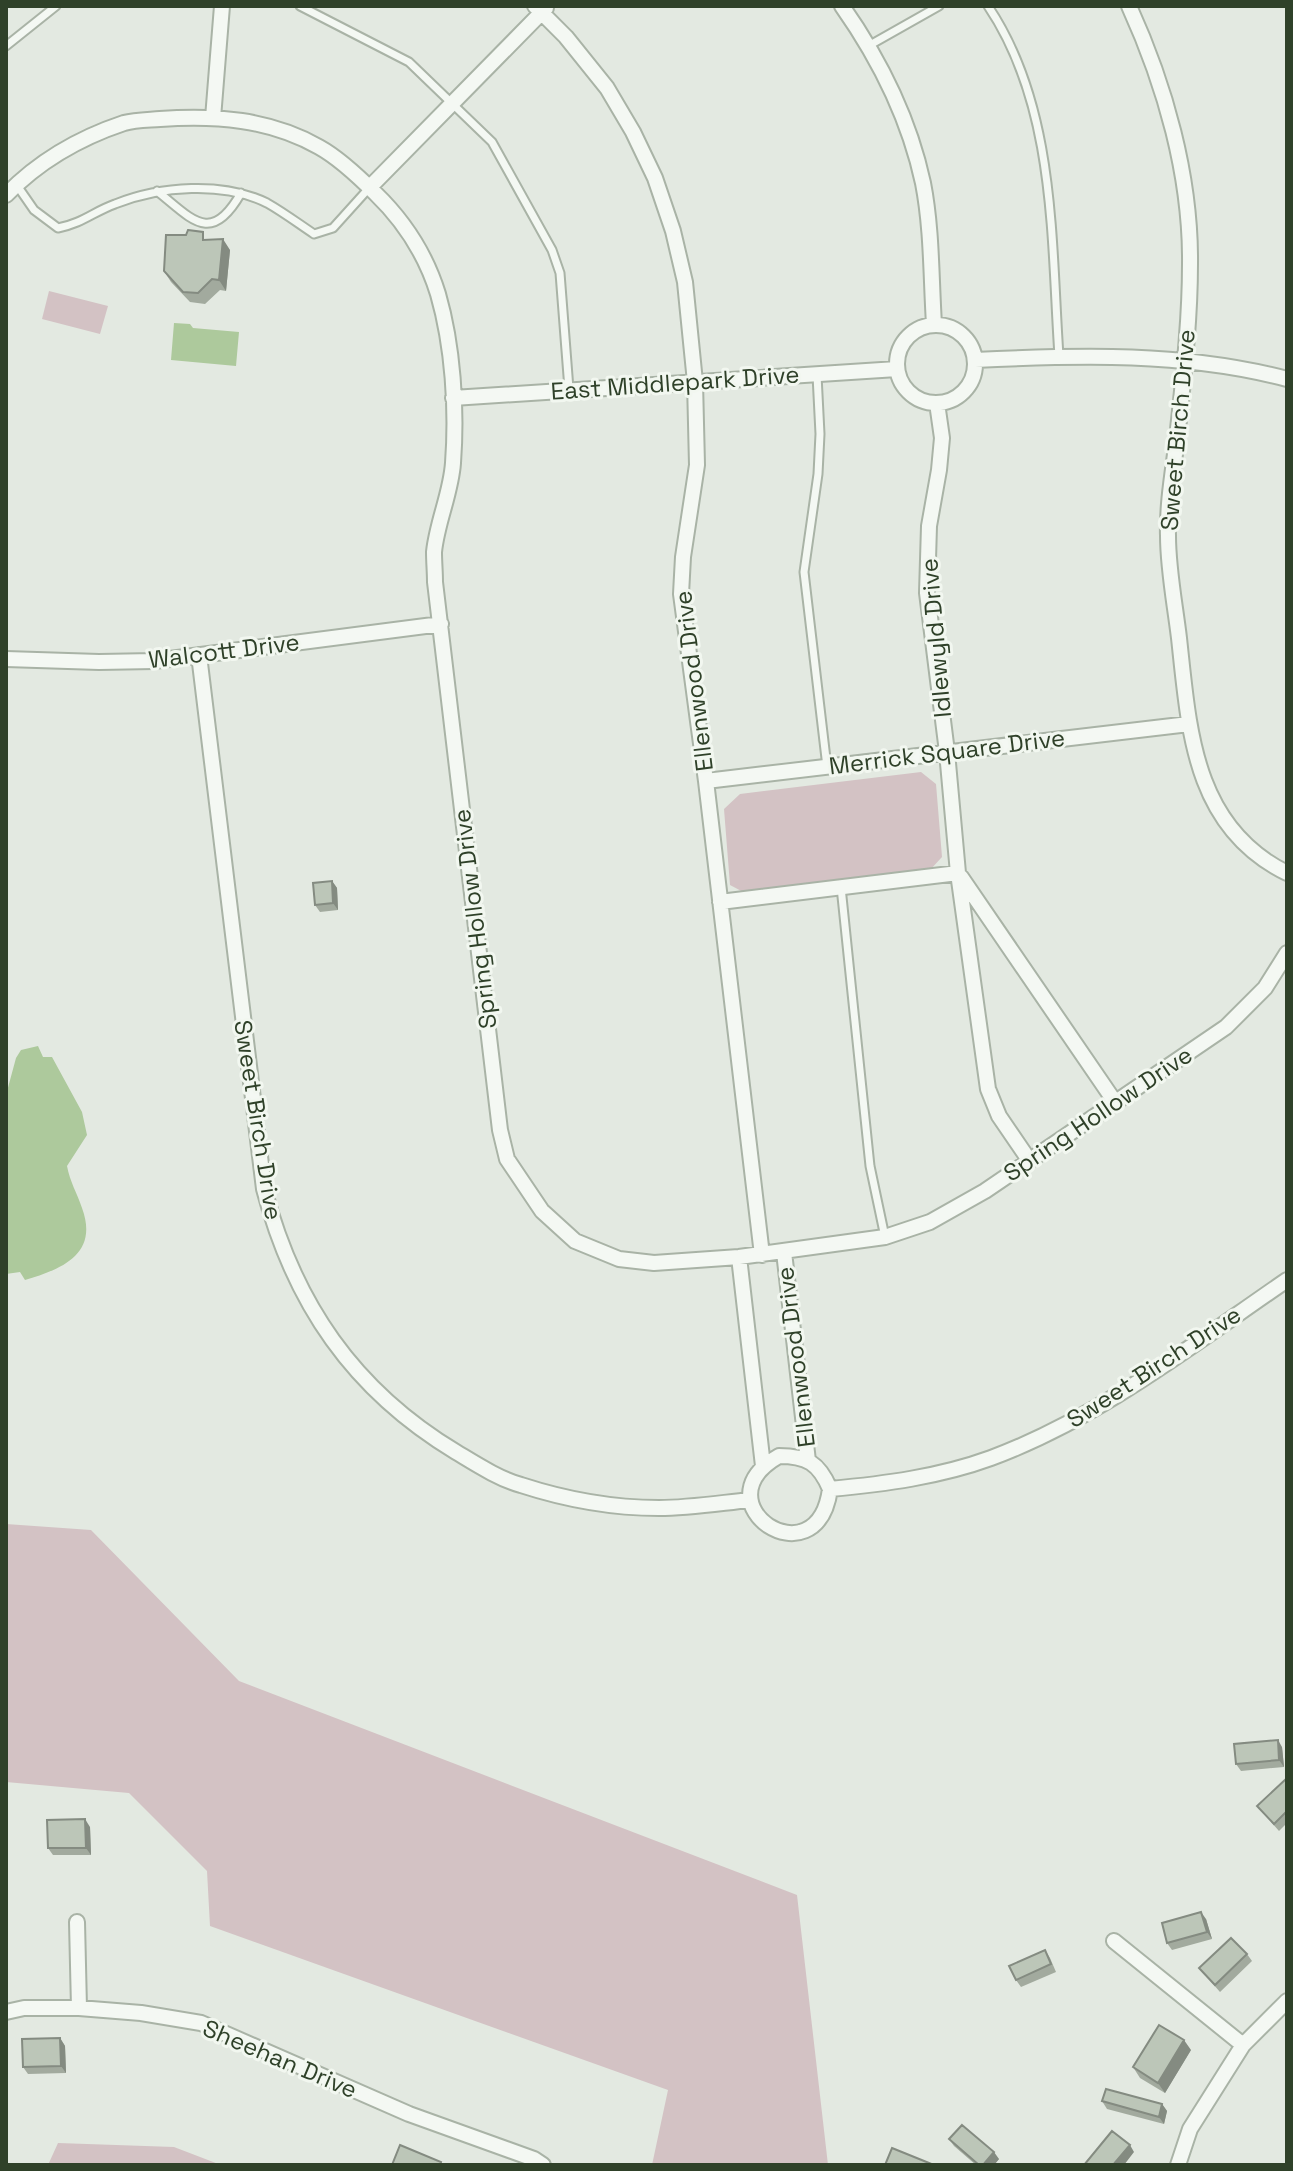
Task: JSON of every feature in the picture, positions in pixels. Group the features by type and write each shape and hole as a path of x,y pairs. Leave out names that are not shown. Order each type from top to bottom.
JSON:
{"street":[{"path":"213,118 222,6"},
{"path":"842,6 870,45 893,93 923,184 934,324"},
{"name":"Sweet Birch Drive","path":"1129,6 1146,43 1166,104 1181,171 1191,262 1186,361 1168,535 1189,724 1203,782 1220,813 1247,846 1287,873"},
{"path":"370,187 542,8"},
{"name":"Ellenwood Drive","path":"542,8 607,88 633,132 655,178 673,231 685,282 695,382 697,465 683,557 681,594 762,1255"},
{"name":"Spring Hollow Drive","path":"9,184 61,150 128,122 213,118 250,121 287,132 329,153 370,187 397,215 417,244 438,294 448,346 453,398 454,465 434,550 435,582 500,1130 507,1159 542,1211 575,1241 619,1259 654,1263 762,1255 885,1237 930,1222 985,1191 1226,1027 1265,988 1287,953"},
{"path":"934,324 949,326 962,334 973,349 975,360 976,368 969,385 955,398 937,403 919,399 911,393 904,387 897,369 899,351 910,335 934,324"},
{"path":"975,360 1059,356 1143,357 1252,370 1287,379"},
{"name":"East Middlepark Drive","path":"453,398 897,369"},
{"name":"Idlewyld Drive","path":"937,403 942,438 929,526 927,593 958,873 988,1089 999,1116 1029,1160"},
{"name":"Walcott Drive","path":"6,659 154,661 441,624"},
{"name":"Sweet Birch Drive","path":"199,655 264,1189 276,1234 310,1307 337,1347 375,1390 425,1433 517,1484 563,1496 659,1508 750,1500"},
{"name":"Merrick Square Drive","path":"706,781 1189,724"},
{"path":"720,902 958,873"},
{"name":"Idlewyld Drive","path":"958,873 1115,1102"},
{"name":"Ellenwood Drive","path":"784,1252 808,1461"},
{"name":"Ellenwood Drive","path":"739,1257 763,1466"},
{"name":"Sweet Birch Drive","path":"830,1489 906,1480 933,1473 989,1458 1057,1429 1134,1385 1287,1280"},
{"path":"779,1456 798,1456 815,1464 830,1489 822,1516 808,1529 790,1534 772,1530 757,1518 750,1500 752,1481 763,1466 779,1456"},
{"path":"77,1922 79,2008"},
{"path":"1114,1941 1243,2045"},
{"path":"1178,2165 1190,2129 1243,2045 1287,2001"},
{"name":"Sheehan Drive","path":"6,2012 24,2008 79,2008 141,2013 201,2023 409,2114 534,2159 543,2165"}],"lane":[{"path":"6,46 56,6"},
{"path":"300,6 409,62 492,142 552,250 562,285 569,389"},
{"path":"870,45 939,6"},
{"path":"988,6 1009,39 1020,67 1048,187 1059,356"},
{"path":"9,184 34,210 58,228 77,225 112,204 157,191 208,190 241,193 267,204 314,234 333,228 370,187"},
{"path":"157,191 180,212 196,222 208,223 216,222 230,212 241,193"},
{"path":"817,374 818,474 804,572 827,767"},
{"path":"841,887 870,1166 885,1237"}],"shaded area":[{"path":"49,291 108,306 100,334 42,319"},
{"path":"174,323 239,332 236,366 171,360"},
{"path":"921,772 936,784 942,857 930,870 747,894 730,885 724,809 740,794"},
{"path":"38,1046 43,1057 52,1057 82,1112 87,1135 67,1166 86,1224 81,1248 74,1257 52,1271 25,1280 20,1272 6,1274 6,1095 21,1050"},
{"path":"6,1524 91,1530 239,1681 797,1895 828,2165 652,2165 668,2090 210,1926 207,1871 129,1793 6,1782"},
{"path":"58,2143 174,2147 221,2165 48,2165"}],"building":[{"path":"188,230 203,232 203,240 223,239 219,280 212,279 198,293 183,292 164,271 166,235 186,235"},
{"path":"332,881 333,903 315,905 313,883"},
{"path":"1278,1740 1279,1760 1236,1764 1234,1744"},
{"path":"1287,1778 1287,1811 1274,1824 1257,1806"},
{"path":"85,1819 86,1848 48,1848 47,1820"},
{"path":"1201,1912 1207,1932 1167,1943 1162,1923"},
{"path":"1231,1938 1247,1954 1215,1985 1199,1968"},
{"path":"1045,1950 1051,1964 1016,1980 1009,1966"},
{"path":"1159,2025 1184,2040 1158,2083 1133,2067"},
{"path":"60,2038 61,2066 23,2067 22,2039"},
{"path":"1106,2089 1162,2104 1159,2117 1102,2101"},
{"path":"962,2125 994,2152 983,2165 979,2165 949,2139"},
{"path":"1112,2131 1130,2145 1113,2165 1084,2165"},
{"path":"400,2145 441,2162 440,2165 392,2165"},
{"path":"892,2148 934,2165 885,2165"}]}
